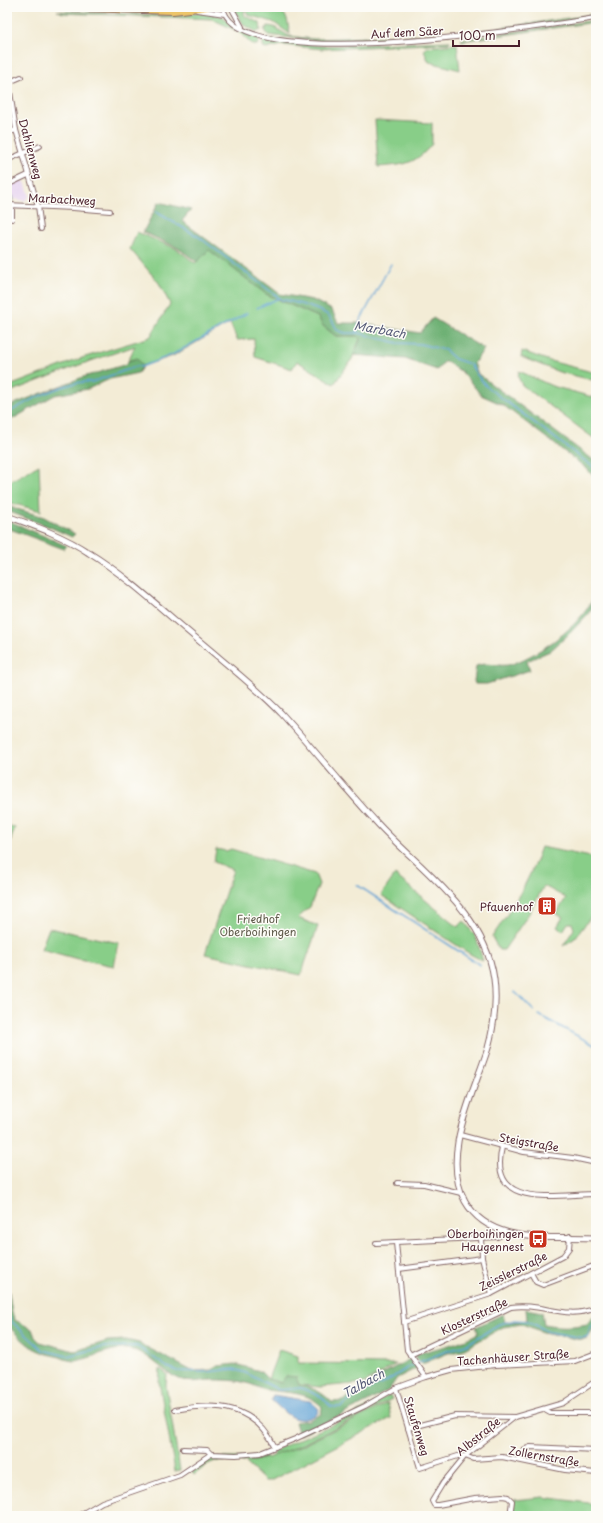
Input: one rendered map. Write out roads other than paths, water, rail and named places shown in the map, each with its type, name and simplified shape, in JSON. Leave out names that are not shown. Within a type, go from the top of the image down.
[{"type":"main road","points":[[54,7],[173,11],[206,7]]},
{"type":"street","points":[[195,9],[225,14],[223,7]]},
{"type":"street","points":[[231,7],[243,28]]},
{"type":"street","name":"Auf dem Säer","points":[[225,14],[236,25],[262,36],[306,43],[364,43],[455,38],[596,18]]},
{"type":"street","name":"Dahlienweg","points":[[7,73],[9,107],[38,206],[41,229]]},
{"type":"street","points":[[8,82],[21,77]]},
{"type":"street","points":[[7,133],[16,130]]},
{"type":"street","points":[[7,160],[40,146]]},
{"type":"street","points":[[7,185],[28,175]]},
{"type":"street","name":"Marbachweg","points":[[7,205],[110,211]]},
{"type":"street","name":"Marbachweg","points":[[12,205],[12,219]]},
{"type":"street","points":[[7,516],[59,536],[94,556],[127,580],[243,678],[279,711],[375,821],[447,892],[469,918],[482,940],[489,957],[494,981],[495,1005],[488,1046],[460,1134],[455,1160],[456,1177],[461,1193],[466,1203],[482,1220],[507,1233],[528,1236],[570,1236],[596,1238]]},
{"type":"street","name":"Steigstraße","points":[[460,1134],[502,1147],[535,1154],[573,1158],[596,1163]]},
{"type":"street","points":[[502,1147],[499,1163],[500,1173],[503,1179],[516,1190],[525,1194],[544,1197],[596,1194]]},
{"type":"street","points":[[397,1183],[424,1184],[461,1193]]},
{"type":"street","points":[[376,1243],[497,1237],[507,1233]]},
{"type":"street","name":"Zeisslerstraße","points":[[404,1322],[491,1294],[567,1253],[570,1236]]},
{"type":"street","points":[[481,1238],[482,1258],[491,1294]]},
{"type":"street","points":[[396,1243],[407,1350],[426,1376]]},
{"type":"street","points":[[399,1270],[482,1258]]},
{"type":"street","points":[[530,1273],[536,1282],[543,1284],[596,1265]]},
{"type":"street","name":"Klosterstraße","points":[[410,1355],[511,1307],[524,1306],[573,1314],[596,1308]]},
{"type":"street","name":"Tachenhäuser Straße","points":[[183,1449],[203,1449],[208,1450],[212,1454],[248,1455],[260,1453],[365,1406],[396,1388],[426,1376],[451,1370],[496,1365],[575,1361],[596,1353]]},
{"type":"street","name":"Albstraße","points":[[510,1516],[512,1501],[508,1497],[475,1498],[438,1505],[432,1503],[433,1496],[465,1456],[515,1417],[569,1400],[596,1381]]},
{"type":"street","name":"Staufenweg","points":[[396,1388],[420,1468],[458,1456],[465,1456]]},
{"type":"street","points":[[175,1410],[199,1406],[213,1406],[237,1410],[256,1421],[270,1437],[275,1447]]},
{"type":"street","points":[[543,1409],[550,1413],[596,1413]]},
{"type":"street","points":[[408,1428],[455,1416],[515,1417]]},
{"type":"street","points":[[519,1460],[522,1450],[530,1447],[596,1450]]},
{"type":"street","points":[[78,1516],[102,1502],[180,1475],[212,1454]]},
{"type":"street","name":"Zollernstraße","points":[[465,1456],[473,1459],[502,1457],[565,1470],[596,1473]]},
{"type":"water","points":[[273,1395],[310,1401],[319,1409],[317,1414],[309,1418],[297,1419],[287,1414],[271,1400]]},
{"type":"waterway","name":"Marbach","points":[[156,212],[199,237],[282,300],[306,306],[326,314],[329,316],[337,330],[345,333],[359,333],[398,343],[420,344],[445,350],[455,359],[470,364],[487,387],[596,469]]},
{"type":"waterway","points":[[357,332],[360,321],[391,264]]},
{"type":"waterway","points":[[257,308],[279,298]]},
{"type":"waterway","points":[[7,414],[48,392],[72,384],[92,382],[138,366],[141,367],[172,355],[247,313]]},
{"type":"waterway","points":[[357,885],[480,965]]},
{"type":"waterway","points":[[515,992],[534,1011]]},
{"type":"waterway","points":[[539,1015],[596,1046]]},
{"type":"waterway","name":"Talbach","points":[[7,1314],[12,1322],[43,1350],[67,1356],[105,1347],[137,1346],[167,1367],[177,1371],[206,1372],[234,1369],[246,1373],[279,1390],[301,1388],[322,1397],[330,1406],[335,1407],[341,1407],[363,1391],[384,1383],[410,1366],[466,1345],[499,1324],[515,1320],[528,1321],[549,1332],[583,1338],[588,1336],[590,1327],[596,1322]]},
{"type":"place","name":"Pfauenhof","points":[[547,906]]},
{"type":"place","name":"Oberboihingen Haugennest","points":[[538,1239]]},
{"type":"park label","name":"Friedhof Oberboihingen","points":[[258,924]]}]
